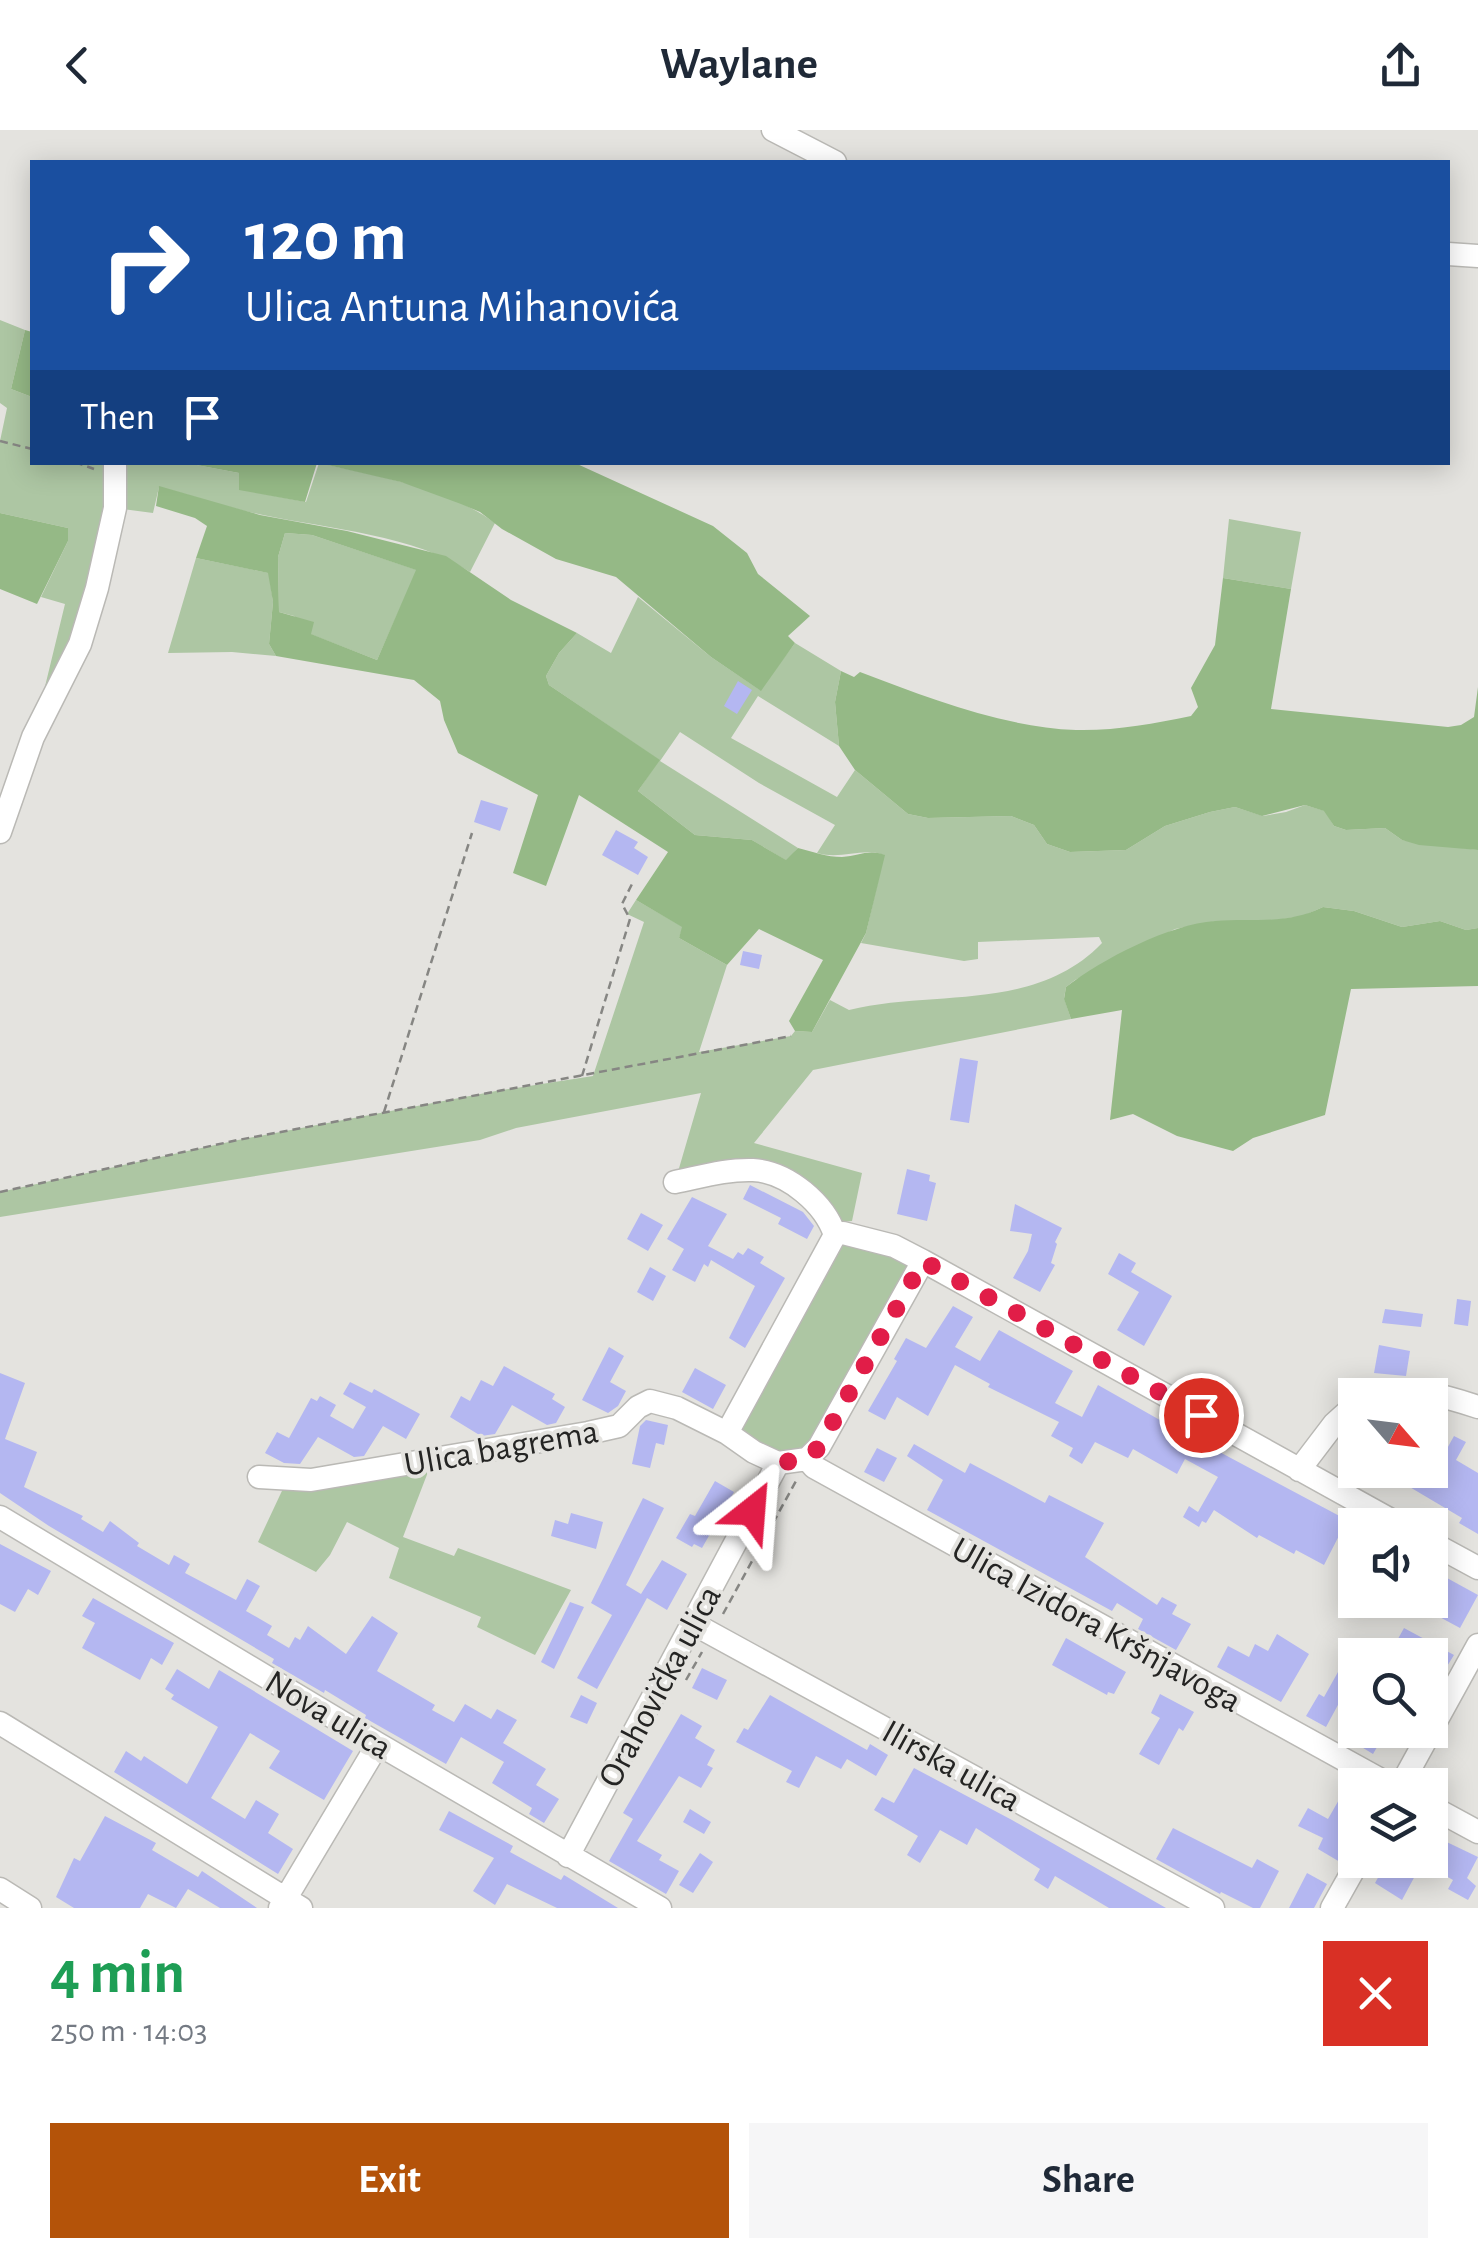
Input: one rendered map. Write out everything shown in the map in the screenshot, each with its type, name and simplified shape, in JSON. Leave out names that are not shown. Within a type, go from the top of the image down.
[{"type":"street","points":[[774,130],[831,160]]},
{"type":"street","points":[[1450,254],[1478,256]]},
{"type":"street","points":[[0,832],[33,736],[80,644],[115,508],[116,465]]},
{"type":"street","points":[[675,1182],[728,1172],[764,1172],[818,1204],[836,1235]]},
{"type":"street","points":[[923,1261],[827,1434],[807,1459],[778,1463],[727,1433],[836,1235],[843,1232],[894,1246],[923,1261],[1369,1508]]},
{"type":"street","points":[[1448,1400],[1478,1407]]},
{"type":"street","name":"Ulica bagrema","points":[[259,1476],[311,1480],[588,1434],[618,1426],[650,1401],[678,1408],[727,1433]]},
{"type":"street","points":[[1299,1470],[1338,1420]]},
{"type":"street","name":"Ulica Izidora Kršnjavoga","points":[[807,1459],[814,1468],[1359,1768]]},
{"type":"street","name":"Orahovička ulica","points":[[568,1856],[702,1628],[778,1463]]},
{"type":"street","name":"Nova ulica","points":[[0,1517],[660,1908]]},
{"type":"street","points":[[1448,1552],[1478,1568]]},
{"type":"street","name":"Ilirska ulica","points":[[702,1628],[1213,1908]]},
{"type":"street","points":[[1409,1768],[1478,1645]]},
{"type":"street","points":[[0,1723],[289,1905],[378,1744]]},
{"type":"street","points":[[1448,1816],[1478,1832]]},
{"type":"street","points":[[1332,1908],[1349,1878]]},
{"type":"street","points":[[0,1890],[30,1908]]},
{"type":"path","points":[[0,440],[30,449]]},
{"type":"path","points":[[384,1112],[472,833]]},
{"type":"path","points":[[582,1077],[630,919],[622,904],[632,884]]},
{"type":"path","points":[[0,1192],[179,1152],[791,1036]]},
{"type":"path","points":[[685,1682],[702,1628],[796,1480]]},
{"type":"green space","points":[[0,320],[25,330],[11,389],[30,396],[30,465],[197,465],[239,473],[239,489],[306,502],[318,465],[328,465],[433,492],[495,523],[470,572],[398,541],[250,512],[159,487],[153,513],[115,508],[97,588],[41,703],[65,604],[41,597],[68,541],[68,528],[0,513],[0,441],[7,408],[0,403]]},
{"type":"green space","points":[[25,330],[30,331],[30,396],[11,389]]},
{"type":"green space","points":[[197,465],[316,465],[305,502],[239,490],[239,473]]},
{"type":"green space","points":[[328,465],[579,465],[713,526],[747,553],[758,574],[810,616],[788,636],[795,643],[761,691],[711,657],[616,577],[556,559],[480,512],[401,482]]},
{"type":"green space","points":[[159,486],[260,515],[347,531],[446,556],[511,600],[577,633],[546,676],[549,685],[660,760],[638,791],[695,835],[752,840],[786,860],[798,848],[836,857],[885,855],[866,933],[812,1032],[795,1031],[789,1021],[823,960],[759,929],[727,965],[679,938],[682,927],[636,900],[668,852],[579,795],[546,886],[513,873],[538,795],[458,753],[440,701],[414,680],[276,656],[269,644],[273,602],[268,573],[196,558],[207,526],[195,518],[156,506]],"holes":[[[285,533],[312,535],[416,570],[377,660],[311,634],[314,622],[279,612],[278,557]]]},
{"type":"green space","points":[[0,513],[68,528],[68,541],[37,604],[0,589]]},
{"type":"green space","points":[[1229,519],[1301,532],[1291,589],[1223,578]]},
{"type":"green space","points":[[285,533],[312,535],[417,570],[377,660],[310,634],[294,616],[279,612],[278,557]]},
{"type":"green space","points":[[196,558],[269,573],[273,602],[269,644],[276,656],[168,653]]},
{"type":"green space","points":[[1223,578],[1291,589],[1271,709],[1448,727],[1474,717],[1478,687],[1478,850],[1419,845],[1402,840],[1385,828],[1346,830],[1334,826],[1324,811],[1305,805],[1262,816],[1235,807],[1210,812],[1165,826],[1126,850],[1070,852],[1047,844],[1034,825],[1011,816],[928,818],[908,814],[855,770],[839,746],[835,702],[841,671],[854,677],[860,672],[939,701],[1048,728],[1105,729],[1191,716],[1198,707],[1191,688],[1215,645]]},
{"type":"green space","points":[[638,597],[711,657],[760,690],[795,643],[841,671],[835,702],[839,746],[758,696],[731,738],[837,797],[855,770],[908,814],[928,818],[1011,816],[1034,825],[1047,844],[1070,852],[1126,850],[1165,826],[1235,807],[1263,816],[1305,805],[1325,811],[1334,826],[1346,830],[1385,828],[1402,840],[1478,850],[1478,928],[1466,930],[1440,921],[1402,927],[1354,911],[1323,907],[1303,916],[1264,922],[1217,921],[1175,929],[1066,987],[1064,998],[1071,1019],[813,1070],[754,1143],[862,1173],[852,1221],[840,1222],[765,1172],[675,1182],[701,1093],[516,1128],[480,1140],[0,1217],[0,1192],[238,1140],[593,1076],[644,922],[627,914],[636,900],[683,927],[679,938],[727,965],[699,1052],[791,1036],[795,1031],[812,1032],[830,1000],[849,1010],[1015,989],[1046,980],[1075,965],[1102,943],[1099,937],[978,942],[978,959],[964,961],[861,943],[884,855],[817,853],[835,825],[759,783],[680,732],[660,761],[798,848],[787,861],[752,840],[695,835],[638,791],[659,760],[549,685],[546,676],[577,633],[611,653]]},
{"type":"green space","points":[[1323,907],[1354,911],[1402,927],[1440,921],[1466,930],[1478,928],[1478,986],[1351,989],[1325,1115],[1253,1138],[1233,1151],[1177,1136],[1133,1114],[1110,1120],[1122,1010],[1071,1019],[1064,999],[1066,987],[1117,955],[1178,929],[1215,921],[1283,919]]},
{"type":"green space","points":[[844,1243],[896,1254],[908,1266],[808,1445],[789,1451],[767,1448],[741,1436],[739,1421],[830,1254]]},
{"type":"green space","points":[[433,1459],[403,1537],[454,1556],[458,1548],[571,1590],[535,1655],[477,1627],[481,1617],[389,1578],[399,1548],[347,1522],[316,1572],[258,1542],[288,1478]]},
{"type":"building","points":[[738,681],[752,690],[737,714],[724,706]]},
{"type":"building","points":[[481,800],[508,808],[500,831],[474,822]]},
{"type":"building","points":[[616,830],[638,842],[634,848],[648,857],[638,875],[602,855]]},
{"type":"building","points":[[743,951],[762,955],[759,969],[740,965]]},
{"type":"building","points":[[960,1058],[978,1061],[969,1123],[950,1120]]},
{"type":"building","points":[[907,1169],[930,1175],[929,1181],[936,1183],[927,1221],[897,1214]]},
{"type":"building","points":[[750,1185],[803,1212],[814,1226],[807,1239],[778,1224],[781,1218],[743,1199]]},
{"type":"building","points":[[692,1197],[727,1214],[708,1246],[733,1259],[748,1248],[764,1257],[760,1263],[785,1278],[745,1348],[729,1338],[755,1286],[711,1260],[708,1267],[704,1264],[695,1282],[672,1270],[684,1249],[667,1239]]},
{"type":"building","points":[[1015,1204],[1062,1228],[1051,1263],[1055,1265],[1040,1292],[1013,1278],[1028,1251],[1032,1234],[1010,1231]]},
{"type":"building","points":[[641,1213],[663,1225],[648,1251],[627,1239]]},
{"type":"building","points":[[1119,1253],[1136,1263],[1131,1272],[1172,1296],[1144,1346],[1117,1330],[1139,1292],[1108,1274]]},
{"type":"building","points":[[650,1267],[666,1276],[653,1301],[637,1292]]},
{"type":"building","points":[[1457,1299],[1471,1301],[1468,1326],[1454,1324]]},
{"type":"building","points":[[953,1306],[973,1317],[955,1347],[980,1361],[999,1330],[1073,1371],[1055,1403],[1082,1417],[1098,1385],[1174,1428],[1169,1435],[1194,1449],[1199,1441],[1338,1515],[1338,1538],[1324,1565],[1259,1535],[1257,1538],[1214,1510],[1199,1527],[1183,1517],[1189,1506],[1198,1512],[1218,1477],[1185,1459],[1177,1474],[1133,1449],[1128,1458],[1095,1442],[1082,1464],[1069,1456],[1073,1448],[1051,1436],[1059,1422],[988,1387],[990,1384],[955,1365],[928,1416],[897,1397],[885,1420],[868,1411],[906,1338],[926,1348]]},
{"type":"building","points":[[1385,1309],[1423,1314],[1421,1327],[1382,1323]]},
{"type":"building","points":[[1379,1345],[1410,1351],[1406,1376],[1374,1373]]},
{"type":"building","points":[[609,1347],[624,1356],[610,1382],[626,1391],[618,1406],[608,1413],[582,1400]]},
{"type":"building","points":[[504,1366],[555,1394],[552,1399],[565,1407],[556,1423],[547,1425],[512,1405],[495,1434],[481,1436],[450,1417],[461,1396],[470,1401],[481,1380],[493,1386]]},
{"type":"building","points":[[695,1368],[726,1385],[713,1409],[682,1392]]},
{"type":"building","points":[[0,1373],[25,1383],[5,1439],[37,1452],[24,1487],[83,1516],[81,1519],[103,1532],[110,1521],[139,1543],[137,1546],[169,1565],[174,1555],[190,1564],[185,1573],[236,1600],[247,1579],[260,1586],[246,1611],[272,1626],[267,1635],[289,1648],[295,1637],[300,1640],[308,1626],[346,1654],[372,1616],[398,1633],[377,1671],[435,1705],[432,1710],[454,1722],[465,1704],[491,1719],[497,1709],[517,1720],[503,1743],[546,1769],[536,1785],[559,1799],[544,1823],[529,1814],[532,1808],[492,1783],[504,1762],[461,1737],[446,1764],[365,1718],[366,1715],[325,1690],[324,1693],[272,1663],[274,1659],[0,1493]]},
{"type":"building","points":[[350,1382],[372,1393],[374,1389],[420,1414],[406,1439],[383,1426],[364,1456],[354,1457],[318,1437],[300,1464],[284,1463],[265,1453],[277,1432],[289,1438],[311,1398],[317,1401],[320,1396],[336,1405],[330,1416],[353,1429],[366,1407],[343,1394]]},
{"type":"building","points":[[646,1420],[668,1425],[664,1445],[656,1443],[650,1468],[632,1464],[640,1426]]},
{"type":"building","points":[[1454,1436],[1466,1442],[1456,1460],[1478,1473],[1478,1534],[1459,1523],[1462,1518],[1448,1508],[1411,1488],[1448,1488],[1448,1447]]},
{"type":"building","points":[[914,1444],[965,1473],[970,1463],[1045,1503],[1049,1495],[1104,1523],[1085,1557],[1157,1605],[1162,1597],[1177,1605],[1172,1614],[1191,1624],[1176,1650],[1138,1629],[1143,1619],[1117,1603],[1112,1611],[927,1510],[943,1480],[907,1456]]},
{"type":"building","points":[[877,1448],[897,1458],[884,1482],[864,1472]]},
{"type":"building","points":[[715,1481],[734,1492],[702,1548],[694,1544],[692,1547],[676,1538],[690,1514],[695,1516]]},
{"type":"building","points":[[643,1498],[664,1508],[626,1585],[641,1594],[662,1560],[687,1574],[667,1610],[647,1598],[597,1689],[577,1678],[612,1615],[591,1603]]},
{"type":"building","points":[[571,1513],[603,1522],[596,1549],[551,1536],[555,1520],[568,1524]]},
{"type":"building","points":[[0,1544],[51,1571],[38,1595],[28,1589],[15,1612],[0,1604]]},
{"type":"building","points":[[1448,1579],[1478,1595],[1460,1628],[1441,1618],[1448,1618]]},
{"type":"building","points":[[93,1598],[174,1643],[162,1665],[151,1658],[140,1680],[82,1648],[95,1623],[82,1616]]},
{"type":"building","points":[[570,1602],[584,1607],[554,1669],[541,1662]]},
{"type":"building","points":[[1404,1628],[1423,1638],[1398,1638]]},
{"type":"building","points":[[1277,1634],[1309,1654],[1281,1702],[1217,1667],[1228,1646],[1249,1657],[1255,1644],[1268,1651]]},
{"type":"building","points":[[1066,1638],[1126,1672],[1114,1694],[1107,1695],[1052,1665]]},
{"type":"building","points":[[702,1668],[727,1680],[717,1700],[692,1688]]},
{"type":"building","points":[[177,1669],[209,1689],[219,1670],[353,1751],[324,1800],[269,1768],[280,1751],[250,1733],[211,1798],[245,1819],[256,1800],[279,1814],[268,1833],[293,1849],[278,1874],[114,1772],[126,1751],[141,1761],[144,1756],[187,1784],[218,1727],[171,1699],[174,1695],[165,1689]]},
{"type":"building","points":[[1338,1672],[1338,1705],[1326,1727],[1306,1716],[1319,1694],[1324,1697]]},
{"type":"building","points":[[1160,1694],[1194,1712],[1183,1731],[1179,1728],[1159,1765],[1139,1754],[1160,1718],[1151,1713]]},
{"type":"building","points":[[581,1695],[597,1703],[587,1724],[570,1717]]},
{"type":"building","points":[[770,1695],[867,1750],[870,1744],[888,1755],[876,1776],[847,1759],[841,1769],[816,1756],[799,1788],[786,1782],[792,1771],[736,1742]]},
{"type":"building","points":[[681,1714],[702,1726],[695,1738],[715,1750],[707,1765],[713,1768],[701,1788],[679,1776],[637,1841],[662,1855],[659,1860],[679,1871],[666,1894],[609,1861],[633,1819],[623,1813]]},
{"type":"building","points":[[914,1768],[1166,1908],[1109,1908],[1055,1876],[1048,1889],[1034,1880],[1040,1869],[976,1828],[967,1845],[940,1830],[920,1863],[907,1855],[918,1836],[874,1810],[882,1797],[894,1803]]},
{"type":"building","points":[[1338,1802],[1338,1861],[1318,1849],[1323,1838],[1298,1826],[1308,1808],[1328,1819]]},
{"type":"building","points":[[690,1809],[711,1822],[704,1834],[683,1822]]},
{"type":"building","points":[[449,1811],[513,1846],[510,1852],[561,1880],[564,1875],[618,1908],[557,1908],[507,1884],[495,1905],[473,1891],[494,1858],[439,1830]]},
{"type":"building","points":[[105,1816],[156,1843],[152,1850],[198,1877],[202,1871],[257,1908],[220,1908],[188,1889],[176,1908],[148,1894],[140,1908],[74,1908],[56,1897],[74,1858],[80,1861]]},
{"type":"building","points":[[1173,1828],[1252,1868],[1257,1859],[1279,1871],[1260,1908],[1220,1894],[1156,1859]]},
{"type":"building","points":[[1448,1843],[1478,1857],[1467,1878],[1476,1886],[1468,1900],[1448,1889],[1453,1880],[1448,1877]]},
{"type":"building","points":[[700,1853],[713,1862],[693,1893],[679,1885]]},
{"type":"building","points":[[1307,1873],[1327,1884],[1314,1908],[1289,1908]]},
{"type":"building","points":[[1378,1878],[1414,1878],[1402,1900],[1375,1883]]},
{"type":"route","points":[[752,1511],[778,1463],[807,1459],[819,1447],[923,1261],[1201,1415]]}]
